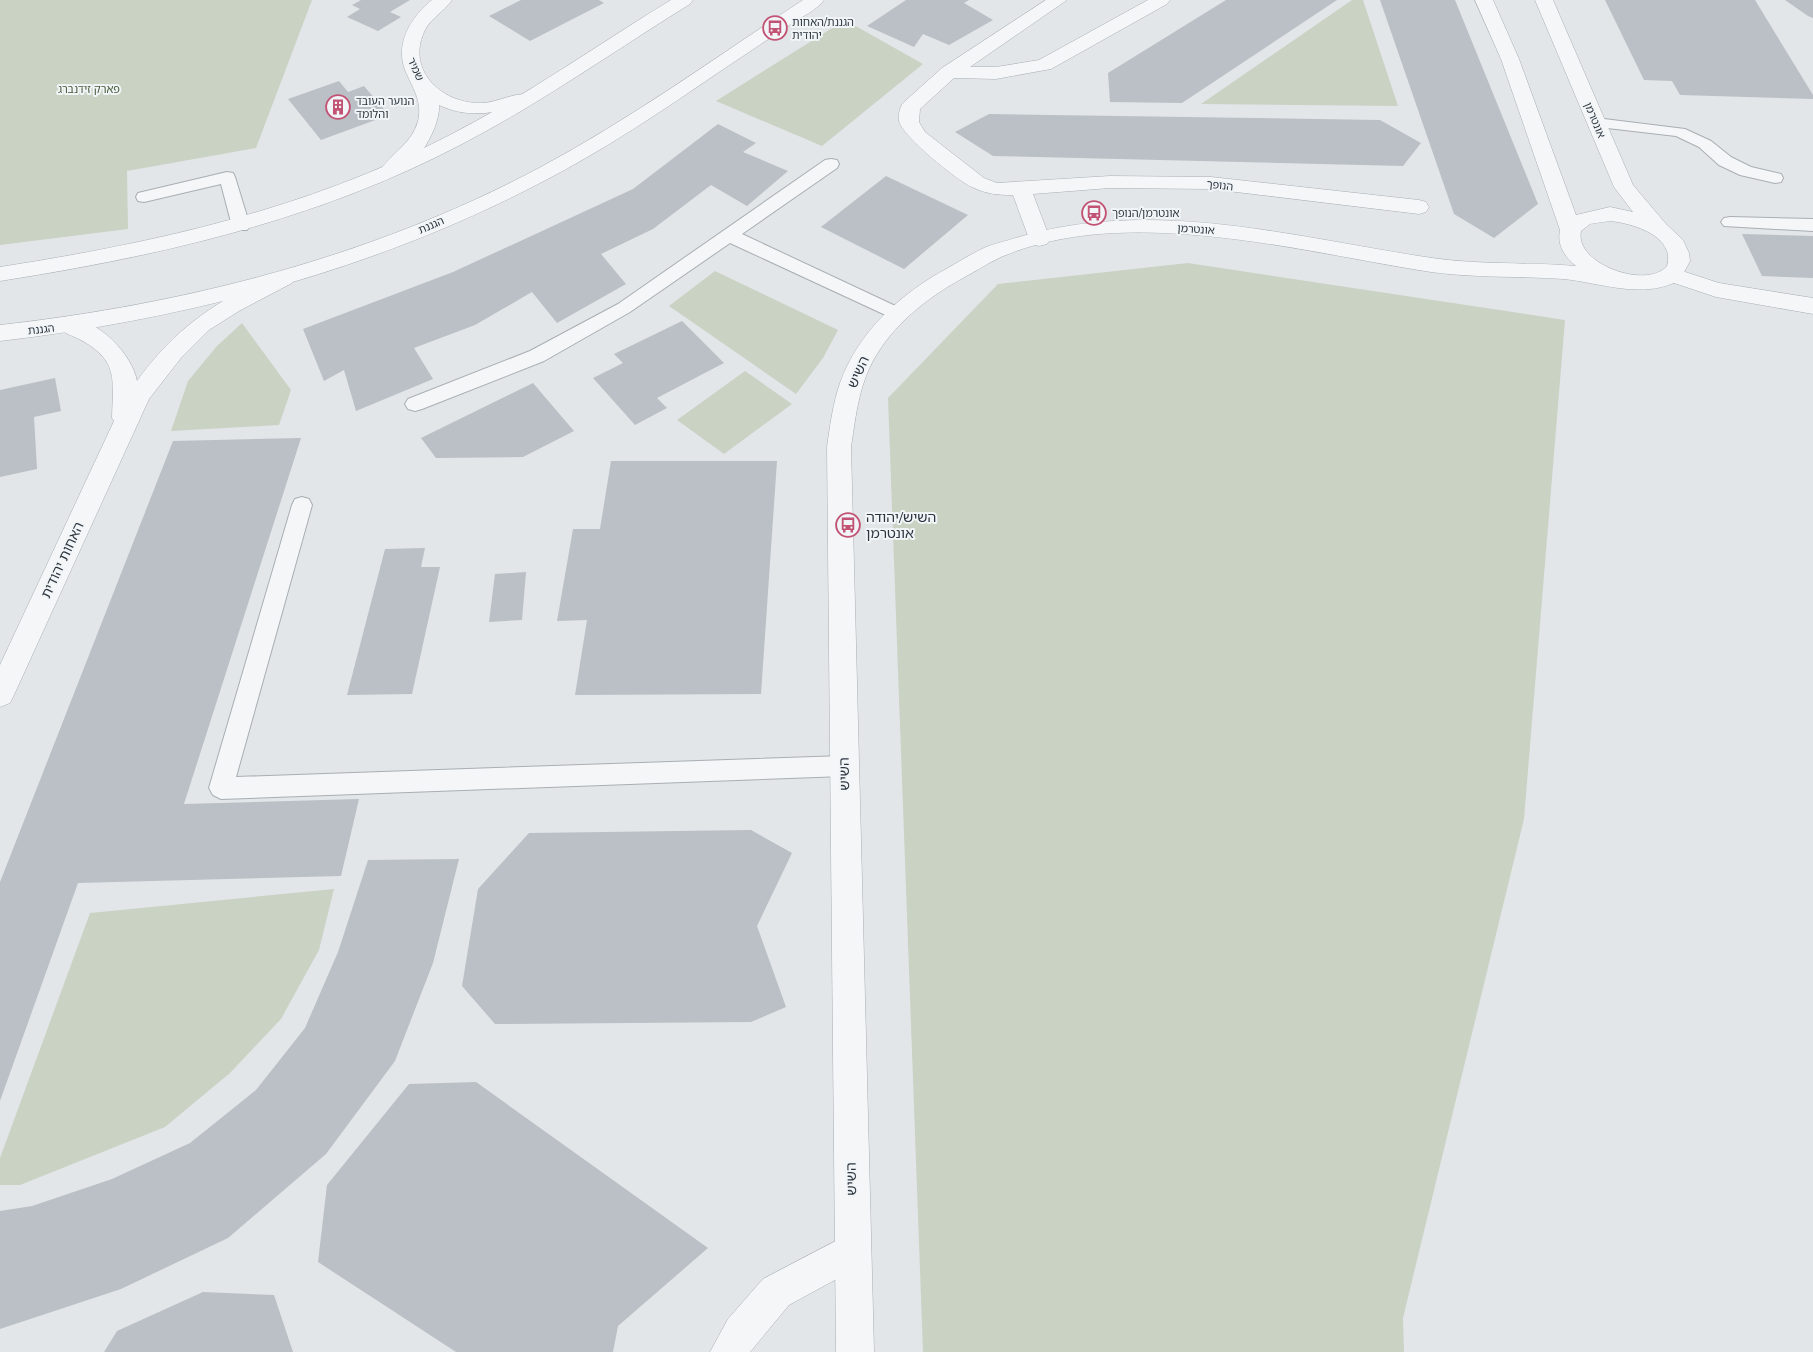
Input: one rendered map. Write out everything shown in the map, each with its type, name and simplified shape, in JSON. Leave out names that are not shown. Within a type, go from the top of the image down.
[{"type":"street","name":"שמיר","points":[[443,0],[419,21],[409,53],[414,70],[427,90],[443,102],[465,109],[497,107],[525,99]]},
{"type":"street","points":[[0,274],[103,258],[241,226],[288,211],[388,172],[463,135],[525,99],[684,0]]},
{"type":"street","name":"הגננת","points":[[0,333],[68,325],[201,299],[284,278],[423,228],[501,195],[558,166],[612,134],[815,0]]},
{"type":"street","name":"הנופך","points":[[1058,0],[949,72],[910,106],[909,122],[918,136],[978,182],[994,188],[1021,189],[1110,182],[1211,183],[1419,207]]},
{"type":"street","points":[[949,72],[996,73],[1044,65],[1161,0]]},
{"type":"street","points":[[1484,0],[1510,59],[1574,254],[1586,266],[1602,275],[1622,282],[1642,284],[1660,282],[1673,275],[1680,265],[1680,254],[1673,242],[1661,231],[1629,216],[1593,215],[1579,221],[1569,236]]},
{"type":"street","name":"אונטרמן","points":[[1544,0],[1624,187],[1635,203],[1661,231]]},
{"type":"street","name":"שמיר","points":[[388,172],[407,155],[423,133],[430,110],[427,90]]},
{"type":"street","points":[[1021,189],[1039,239]]},
{"type":"street","name":"אונטרמן","points":[[898,314],[960,267],[1016,245],[1065,232],[1135,226],[1191,228],[1271,237],[1436,265],[1484,270],[1585,274],[1622,282]]},
{"type":"street","name":"אונטרמן","points":[[1484,270],[1512,266],[1543,256],[1569,236]]},
{"type":"street","points":[[1673,275],[1716,290],[1813,306]]},
{"type":"street","name":"האחות יהודית","points":[[2,688],[123,424],[134,404],[157,371],[200,326],[237,302],[284,278]]},
{"type":"street","name":"השיש","points":[[855,1352],[839,447],[852,383],[867,351],[898,314]]},
{"type":"street","points":[[68,325],[86,332],[105,344],[118,360],[126,381],[123,424]]},
{"type":"street","points":[[729,1352],[741,1332],[776,1292],[853,1250]]},
{"type":"lane","points":[[1596,123],[1679,132],[1705,144],[1724,161],[1746,171],[1775,178]]},
{"type":"lane","points":[[415,404],[537,356],[624,308],[831,164]]},
{"type":"lane","points":[[144,197],[227,177],[241,226]]},
{"type":"lane","points":[[1730,222],[1813,225]]},
{"type":"lane","points":[[728,236],[898,314]]},
{"type":"lane","points":[[302,505],[221,788],[844,766]]},
{"type":"green space","name":"פארק זידנברג","points":[[0,0],[312,0],[256,148],[127,171],[128,229],[0,245]]},
{"type":"green space","points":[[1352,0],[1363,0],[1398,106],[1201,104]]},
{"type":"green space","points":[[845,20],[923,64],[822,146],[716,101]]},
{"type":"green space","points":[[1188,263],[1565,320],[1524,819],[1403,1318],[1404,1352],[923,1352],[888,398],[998,284]]},
{"type":"green space","points":[[715,271],[838,330],[823,358],[796,394],[669,306]]},
{"type":"green space","points":[[242,323],[291,390],[279,425],[171,431],[188,381],[217,346]]},
{"type":"green space","points":[[745,371],[792,404],[724,454],[677,420]]},
{"type":"green space","points":[[334,889],[319,950],[281,1019],[230,1073],[165,1127],[20,1185],[0,1185],[0,1158],[90,913]]},
{"type":"building","points":[[361,0],[410,0],[390,12],[401,17],[378,31],[347,17],[360,9],[352,5]]},
{"type":"building","points":[[521,0],[599,0],[604,3],[530,41],[489,16]]},
{"type":"building","points":[[906,0],[969,0],[964,3],[993,20],[949,45],[923,34],[914,47],[867,26]]},
{"type":"building","points":[[1226,0],[1337,0],[1182,103],[1110,102],[1108,73]]},
{"type":"building","points":[[1380,0],[1455,0],[1538,204],[1494,238],[1454,214]]},
{"type":"building","points":[[1605,0],[1755,0],[1813,95],[1813,99],[1680,95],[1672,81],[1644,80]]},
{"type":"building","points":[[1785,0],[1813,0],[1813,18],[1808,16]]},
{"type":"building","name":"הנוער העובד והלומד","points":[[339,81],[348,92],[364,86],[389,115],[321,140],[288,99]]},
{"type":"building","points":[[989,114],[1380,120],[1421,143],[1403,166],[993,156],[955,132]]},
{"type":"building","points":[[718,124],[756,143],[743,152],[788,171],[747,206],[711,185],[653,229],[601,254],[626,284],[557,323],[532,292],[475,325],[414,348],[433,379],[356,411],[344,370],[324,381],[303,329],[453,272],[633,189]]},
{"type":"building","points":[[886,176],[968,215],[904,269],[821,227]]},
{"type":"building","points":[[1742,234],[1813,236],[1813,278],[1762,276]]},
{"type":"building","points":[[682,321],[724,363],[657,398],[667,408],[635,425],[593,378],[623,363],[614,354]]},
{"type":"building","points":[[55,378],[61,411],[34,417],[37,469],[0,477],[0,390]]},
{"type":"building","points":[[533,383],[574,431],[523,457],[436,458],[421,438]]},
{"type":"building","points":[[301,438],[184,804],[359,799],[341,876],[78,883],[0,1101],[0,882],[173,441]]},
{"type":"building","points":[[611,461],[777,461],[761,694],[575,695],[587,620],[557,621],[573,529],[600,529]]},
{"type":"building","points":[[425,548],[421,567],[440,567],[412,694],[347,695],[385,549]]},
{"type":"building","points":[[526,572],[522,620],[489,622],[495,574]]},
{"type":"building","points":[[751,830],[792,853],[757,926],[786,1007],[751,1022],[495,1024],[462,986],[478,889],[529,833]]},
{"type":"building","points":[[459,859],[433,963],[395,1061],[326,1154],[228,1238],[121,1289],[0,1329],[0,1211],[32,1206],[112,1179],[190,1143],[256,1090],[305,1028],[338,952],[368,860]]},
{"type":"building","points":[[476,1082],[708,1248],[618,1326],[613,1352],[456,1352],[318,1262],[327,1185],[409,1084]]},
{"type":"building","points":[[203,1292],[274,1295],[293,1352],[104,1352],[117,1331]]},
{"type":"place","name":"הגננת/האחות יהודית","points":[[775,28]]},
{"type":"place","name":"הנוער העובד והלומד","points":[[338,107]]},
{"type":"place","name":"אונטרמן/הנופך","points":[[1094,213]]},
{"type":"place","name":"השיש/יהודה אונטרמן","points":[[848,525]]}]
